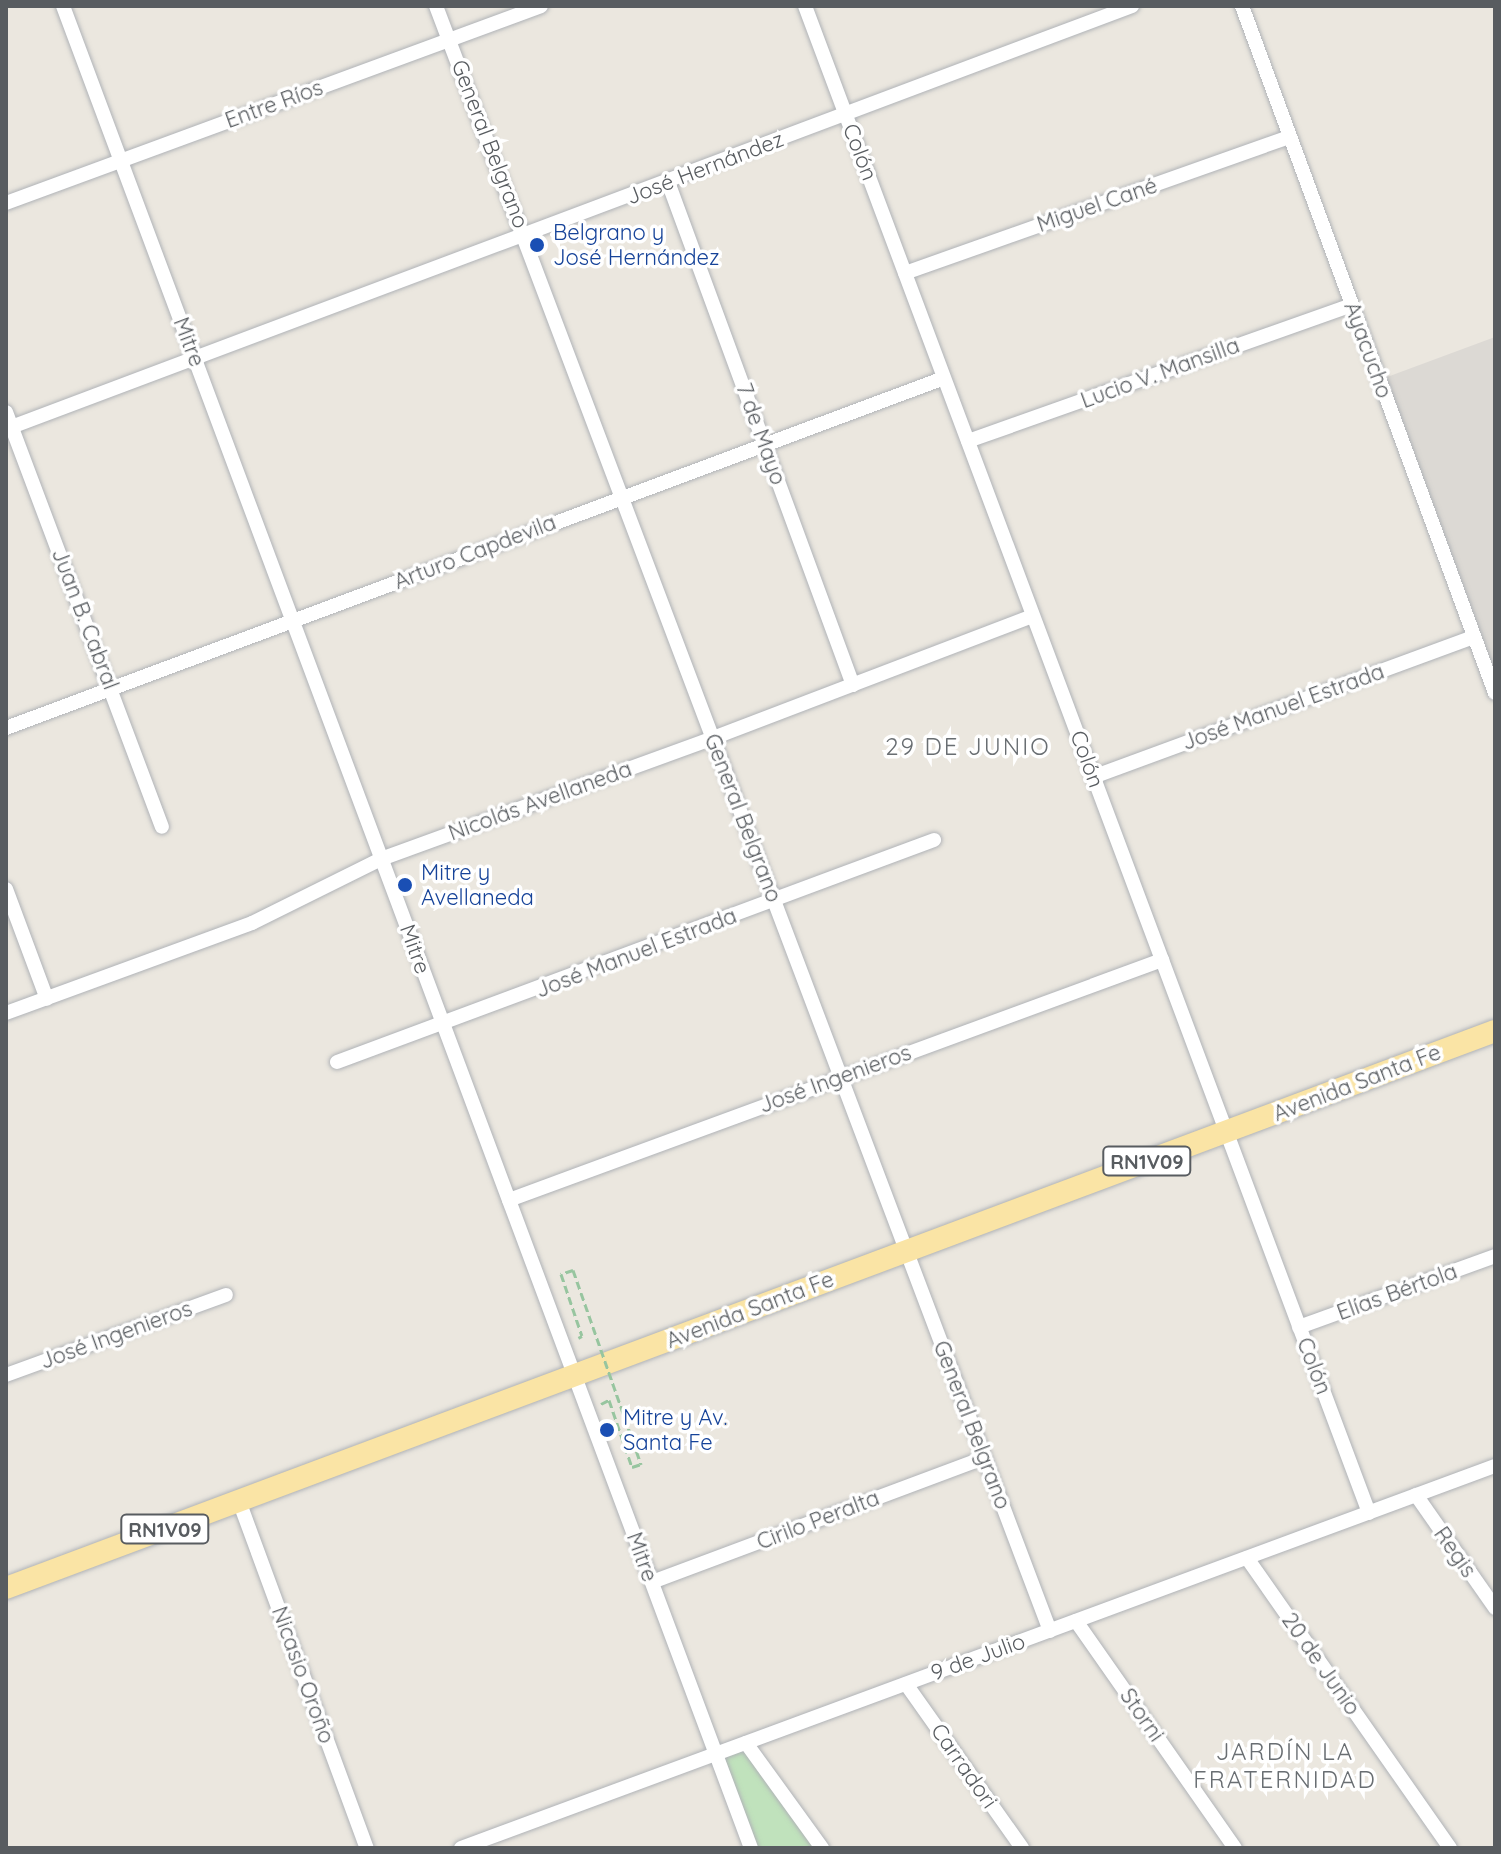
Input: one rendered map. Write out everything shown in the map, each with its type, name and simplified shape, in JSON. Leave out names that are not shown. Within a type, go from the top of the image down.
[{"type":"main road","name":"Avenida Santa Fe","points":[[6,1588],[1495,1031]]},
{"type":"street","name":"Mitre","points":[[63,6],[751,1848]]},
{"type":"street","name":"General Belgrano","points":[[436,6],[1050,1631]]},
{"type":"street","name":"Entre Ríos","points":[[6,203],[541,6]]},
{"type":"street","name":"Colón","points":[[805,6],[1369,1513]]},
{"type":"street","name":"José Hernández","points":[[8,423],[195,359],[525,237],[1132,6]]},
{"type":"street","name":"Ayacucho","points":[[1242,6],[1495,693]]},
{"type":"street","name":"Miguel Cané","points":[[905,273],[1290,137]]},
{"type":"street","name":"7 de Mayo","points":[[668,182],[853,685]]},
{"type":"street","name":"Lucio V. Mansilla","points":[[968,441],[1352,305]]},
{"type":"street","name":"Arturo Capdevila","points":[[6,728],[944,378]]},
{"type":"street","name":"Juan B. Cabral","points":[[8,423],[162,827]]},
{"type":"street","name":"Nicolás Avellaneda","points":[[6,1013],[252,923],[381,859],[713,738],[1033,616]]},
{"type":"street","name":"José Manuel Estrada","points":[[1093,777],[1474,637]]},
{"type":"street","name":"José Manuel Estrada","points":[[337,1062],[444,1025],[934,840]]},
{"type":"street","points":[[6,889],[47,999]]},
{"type":"street","name":"José Ingenieros","points":[[509,1200],[1162,960]]},
{"type":"street","name":"Elías Bértola","points":[[1299,1327],[1495,1256]]},
{"type":"street","name":"José Ingenieros","points":[[6,1375],[226,1295]]},
{"type":"street","name":"Cirilo Peralta","points":[[652,1582],[984,1458]]},
{"type":"street","name":"9 de Julio","points":[[461,1848],[1495,1466]]},
{"type":"street","name":"Regis","points":[[1416,1495],[1495,1608]]},
{"type":"street","name":"Nicasio Oroño","points":[[239,1501],[367,1848]]},
{"type":"street","name":"20 de Junio","points":[[1247,1558],[1450,1848]]},
{"type":"street","name":"Storni","points":[[1076,1621],[1235,1848]]},
{"type":"street","name":"Carradori","points":[[906,1684],[1022,1848]]},
{"type":"street","points":[[746,1743],[822,1848]]},
{"type":"path","points":[[563,1344],[582,1336],[561,1274],[573,1270],[641,1464],[632,1467],[609,1400],[588,1411]]},
{"type":"shaded area","points":[[1495,337],[1495,693],[1379,380]]},
{"type":"green space","points":[[746,1743],[822,1848],[751,1848],[716,1754]]},
{"type":"place","name":"Belgrano y José Hernández","points":[[537,245]]},
{"type":"place","name":"Mitre y Avellaneda","points":[[405,885]]},
{"type":"place","name":"Mitre y Av. Santa Fe","points":[[607,1430]]},
{"type":"district","name":"29 DE JUNIO","points":[[968,747]]},
{"type":"district","name":"JARDÍN LA FRATERNIDAD","points":[[1285,1766]]}]
